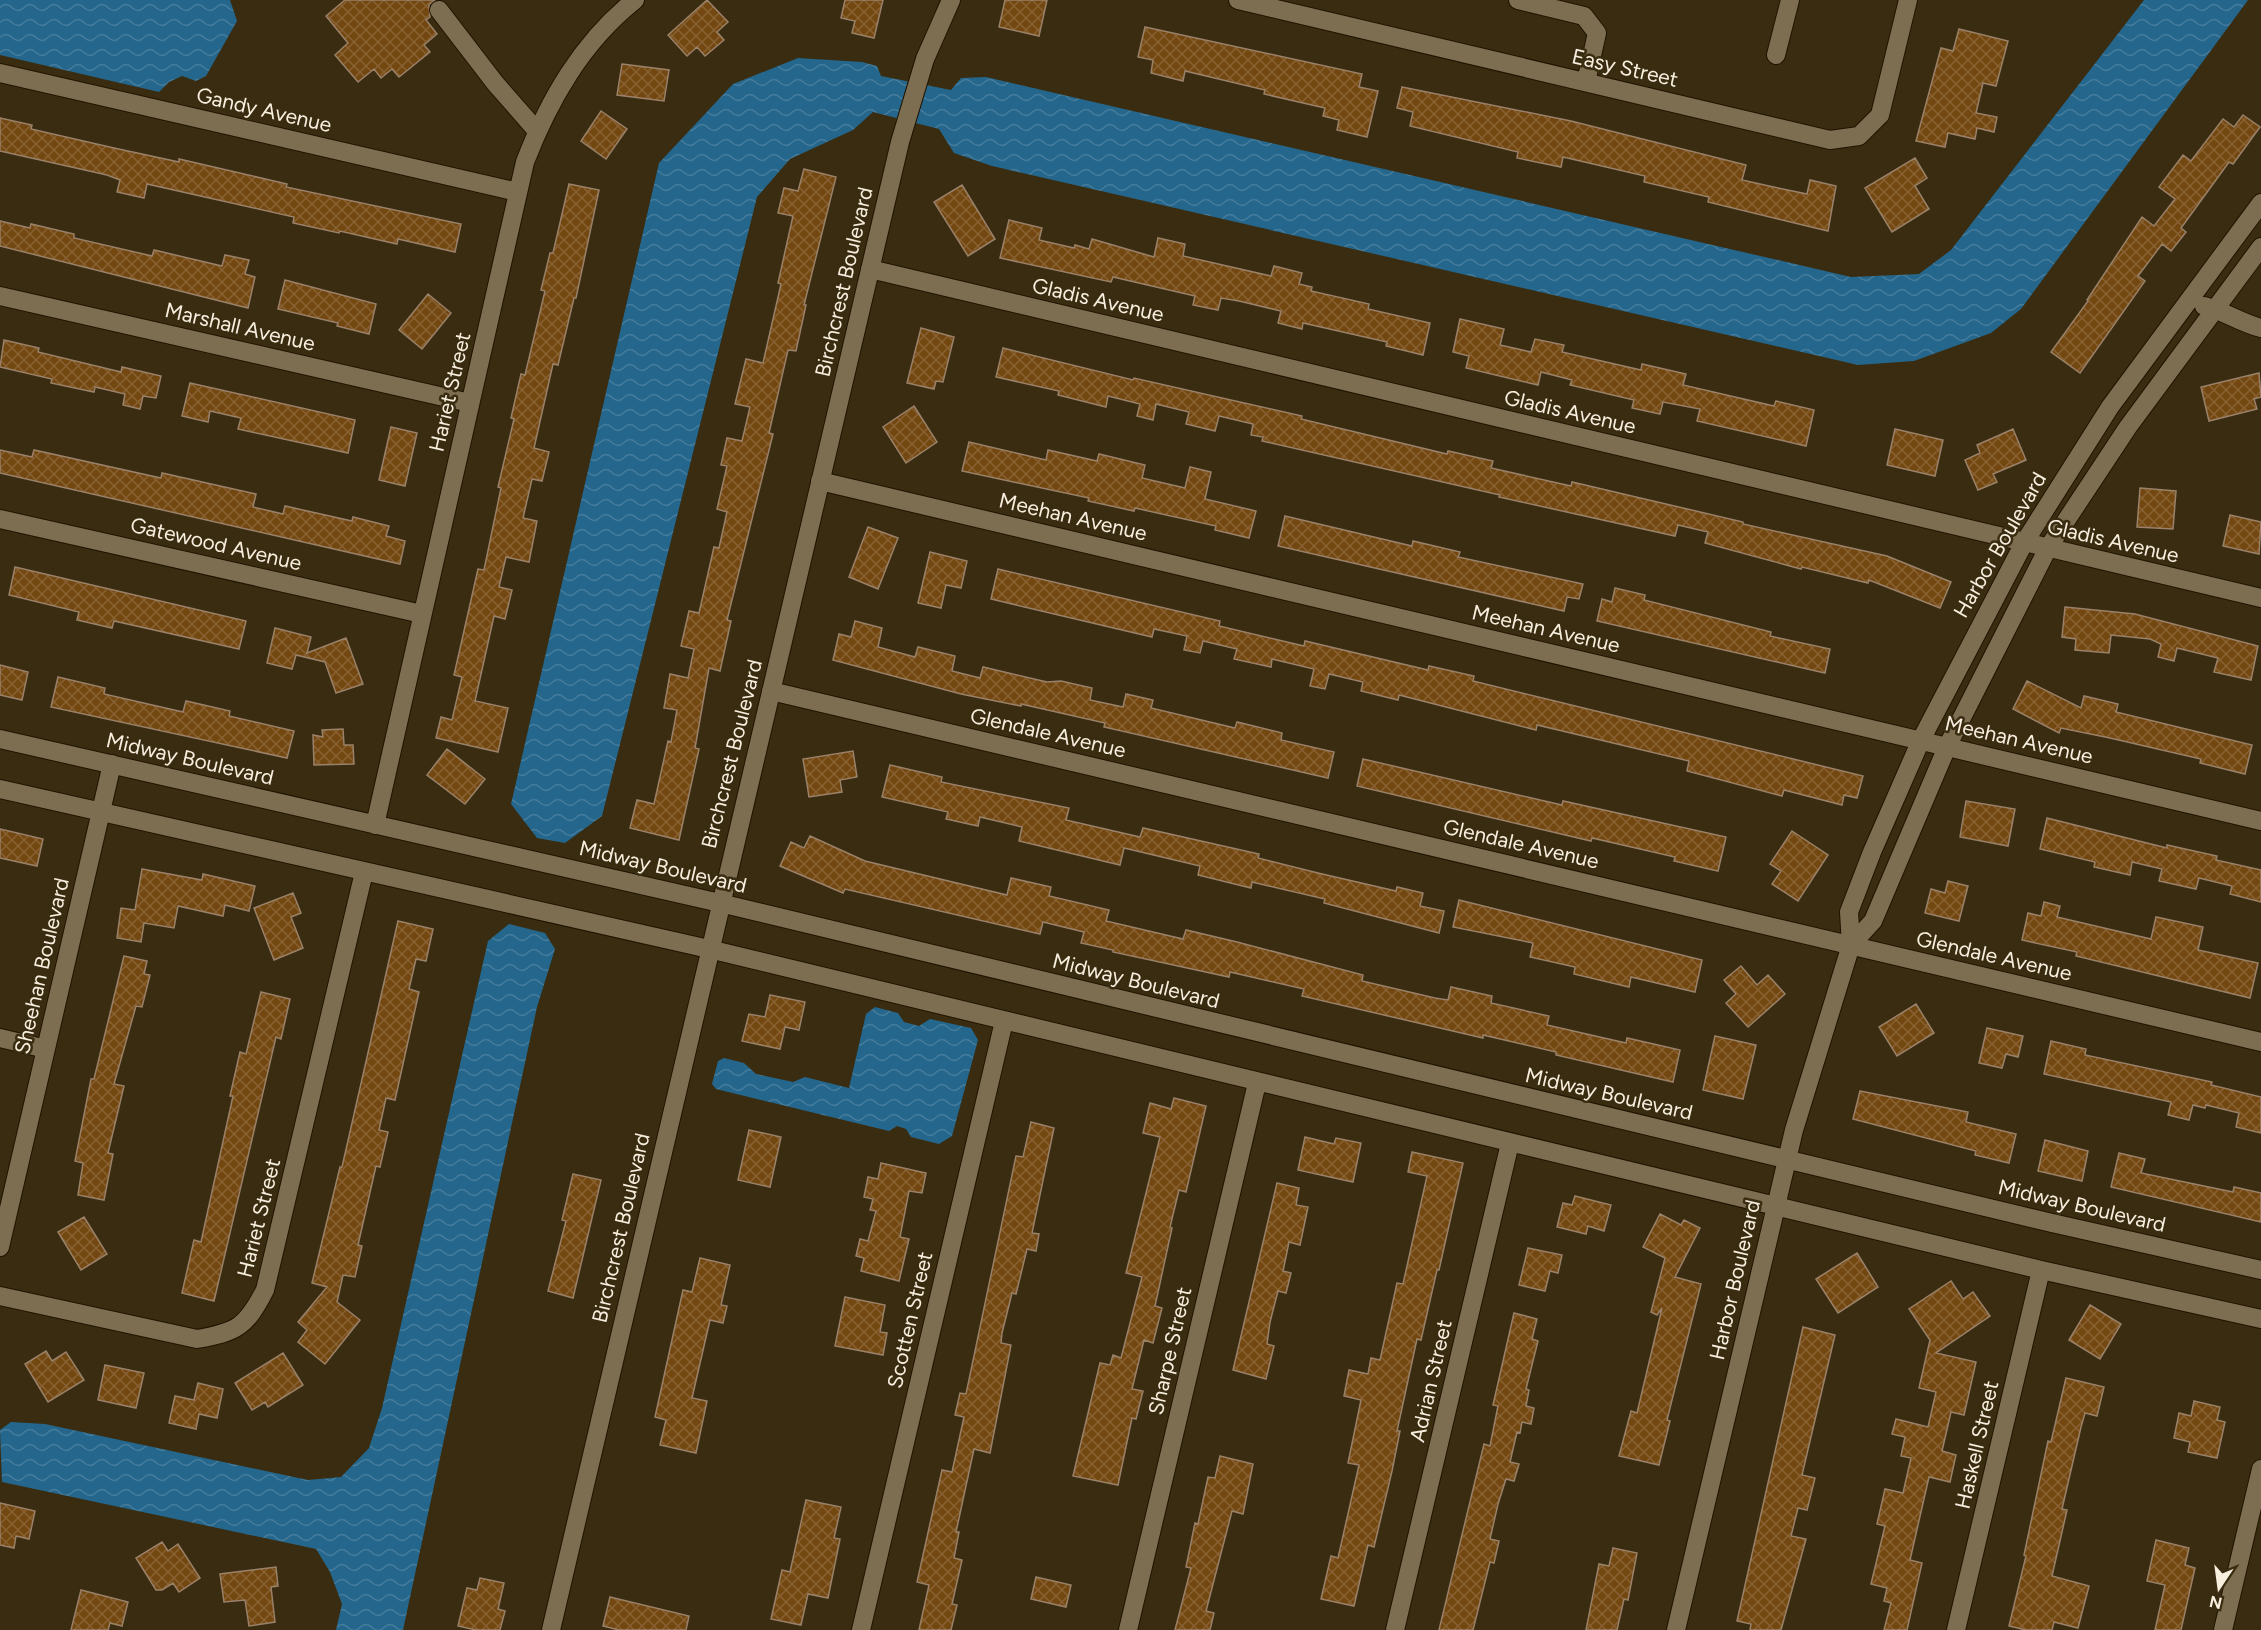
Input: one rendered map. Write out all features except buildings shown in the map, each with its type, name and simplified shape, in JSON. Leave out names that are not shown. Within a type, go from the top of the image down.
[{"type":"street","name":"Hariet Street","points":[[375,825],[525,162],[557,91],[601,32],[635,0]]},
{"type":"street","name":"Birchcrest Boulevard","points":[[551,1630],[900,142],[925,59],[951,0]]},
{"type":"street","name":"Easy Street","points":[[1238,0],[1830,140],[1859,136],[1880,115],[1908,0]]},
{"type":"street","points":[[1518,0],[1584,16],[1597,33],[1586,82]]},
{"type":"street","points":[[1776,55],[1790,0]]},
{"type":"street","points":[[439,10],[495,83],[537,131]]},
{"type":"street","name":"Gandy Avenue","points":[[0,73],[518,192]]},
{"type":"street","name":"Harbor Boulevard","points":[[1676,1630],[1775,1206],[1851,945],[1849,912],[1872,852],[1921,740],[2024,543],[2110,407],[2261,203]]},
{"type":"street","name":"Harbor Boulevard","points":[[1851,945],[1873,921],[1947,747],[2048,548],[2122,436],[2261,247]]},
{"type":"street","name":"Gladis Avenue","points":[[870,270],[2261,598]]},
{"type":"street","name":"Marshall Avenue","points":[[0,296],[470,403]]},
{"type":"street","points":[[2187,302],[2215,309],[2239,322],[2261,328]]},
{"type":"street","name":"Meehan Avenue","points":[[820,481],[2261,820]]},
{"type":"street","name":"Gatewood Avenue","points":[[0,519],[422,614]]},
{"type":"street","name":"Glendale Avenue","points":[[771,692],[2261,1042]]},
{"type":"street","name":"Midway Boulevard","points":[[0,739],[720,903],[1787,1160],[2261,1270]]},
{"type":"street","name":"Sheehan Boulevard","points":[[0,1247],[112,764]]},
{"type":"street","points":[[0,789],[709,950],[2041,1270],[2261,1319]]},
{"type":"street","name":"Hariet Street","points":[[0,1296],[197,1339],[228,1334],[251,1316],[265,1290],[364,872]]},
{"type":"street","name":"Scotten Street","points":[[861,1630],[1004,1021]]},
{"type":"street","points":[[0,1038],[46,1049]]},
{"type":"street","name":"Sharpe Street","points":[[1128,1630],[1257,1083]]},
{"type":"street","name":"Adrian Street","points":[[1395,1630],[1510,1143]]},
{"type":"street","name":"Haskell Street","points":[[1956,1630],[2041,1270]]},
{"type":"street","points":[[2223,1630],[2261,1469]]},
{"type":"water","points":[[0,0],[230,0],[237,21],[206,76],[196,81],[182,76],[169,82],[159,92],[0,55]]},
{"type":"water","points":[[2144,0],[2248,0],[2021,309],[1991,333],[1914,361],[1858,365],[992,166],[954,153],[939,129],[873,112],[853,130],[790,159],[757,197],[602,816],[565,843],[537,838],[511,804],[659,163],[733,84],[798,58],[862,62],[877,66],[881,76],[951,90],[961,78],[986,77],[1851,277],[1919,274],[1951,250]]},
{"type":"water","points":[[509,924],[545,933],[555,949],[537,1007],[403,1630],[336,1630],[342,1604],[330,1572],[316,1549],[2,1482],[0,1430],[11,1422],[45,1424],[308,1480],[341,1477],[369,1448],[382,1408],[488,941]]},
{"type":"water","points":[[875,1007],[898,1013],[904,1022],[919,1026],[930,1019],[971,1028],[978,1040],[952,1136],[939,1144],[911,1137],[906,1129],[897,1126],[889,1131],[716,1089],[712,1084],[718,1061],[724,1058],[744,1063],[756,1074],[793,1082],[805,1077],[849,1088],[866,1014]]}]
